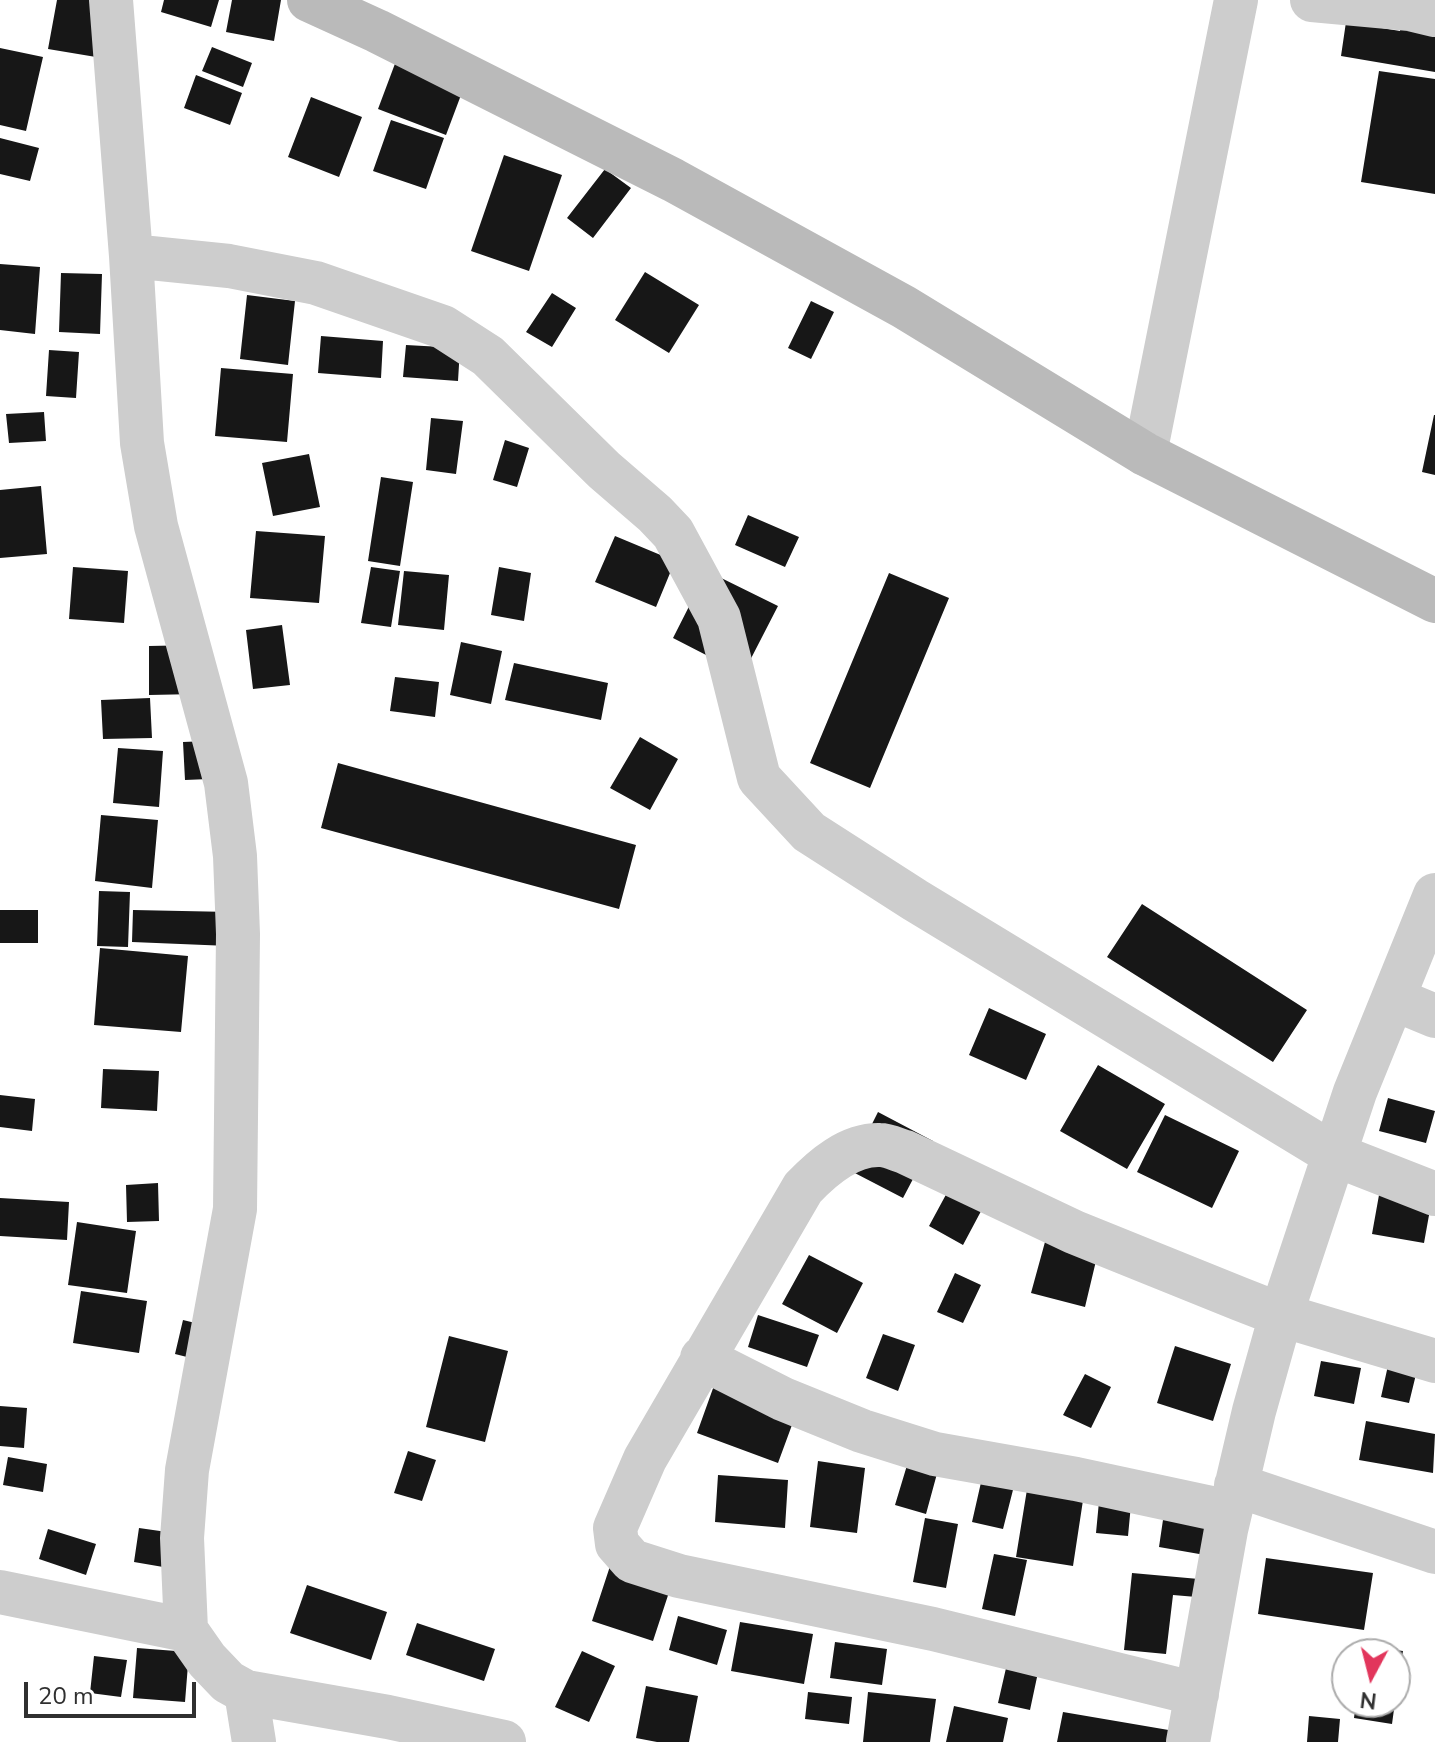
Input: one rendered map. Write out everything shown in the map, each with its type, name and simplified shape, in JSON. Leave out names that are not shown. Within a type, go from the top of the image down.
[{"type":"street","points":[[111,0],[142,443],[156,526],[226,783],[235,856],[238,919],[235,1209],[187,1470],[182,1538],[186,1630],[228,1682],[246,1692],[388,1717],[504,1742]]},
{"type":"street","points":[[309,0],[673,180],[904,307],[1145,454],[1435,601]]},
{"type":"street","points":[[1145,454],[1236,0]]},
{"type":"street","points":[[1312,0],[1410,9],[1435,15]]},
{"type":"street","points":[[131,256],[229,266],[316,283],[443,327],[488,356],[673,533],[719,618],[759,778],[809,832],[915,900],[1333,1154],[1435,1194]]},
{"type":"street","points":[[1188,1742],[1233,1498],[1281,1315],[1355,1092],[1435,895]]},
{"type":"street","points":[[1394,999],[1435,1016]]},
{"type":"street","points":[[1197,1694],[933,1629],[679,1576],[632,1561],[617,1544],[615,1528],[645,1459],[803,1188],[825,1165],[849,1153],[880,1145],[905,1152],[1074,1232],[1281,1315],[1435,1361]]},
{"type":"street","points":[[702,1358],[783,1399],[848,1426],[935,1454],[1076,1479],[1233,1498],[1435,1552]]},
{"type":"street","points":[[0,1592],[186,1630]]},
{"type":"street","points":[[246,1692],[254,1742]]},
{"type":"building","points":[[57,0],[125,0],[114,60],[48,49]]},
{"type":"building","points":[[164,0],[219,0],[211,27],[161,12]]},
{"type":"building","points":[[232,0],[281,0],[274,41],[226,32]]},
{"type":"building","points":[[1404,0],[1435,0],[1435,72],[1341,56],[1346,22],[1400,31]]},
{"type":"building","points":[[212,47],[252,63],[243,87],[202,71]]},
{"type":"building","points":[[0,48],[43,57],[26,131],[0,125]]},
{"type":"building","points":[[399,53],[467,79],[446,135],[378,109]]},
{"type":"building","points":[[1379,71],[1435,79],[1435,194],[1361,182]]},
{"type":"building","points":[[196,75],[242,93],[230,125],[184,108]]},
{"type":"building","points":[[311,97],[362,117],[339,177],[288,157]]},
{"type":"building","points":[[391,120],[444,138],[426,189],[373,171]]},
{"type":"building","points":[[0,138],[39,148],[30,181],[0,174]]},
{"type":"building","points":[[504,155],[562,175],[529,271],[471,251]]},
{"type":"building","points":[[605,169],[631,188],[593,238],[567,218]]},
{"type":"building","points":[[0,264],[40,267],[35,334],[0,330]]},
{"type":"building","points":[[645,272],[699,305],[669,353],[615,320]]},
{"type":"building","points":[[61,273],[102,274],[100,334],[59,332]]},
{"type":"building","points":[[552,293],[576,308],[552,347],[526,332]]},
{"type":"building","points":[[247,295],[295,301],[288,365],[240,359]]},
{"type":"building","points":[[811,301],[834,312],[811,359],[788,348]]},
{"type":"building","points":[[321,336],[383,341],[381,378],[318,373]]},
{"type":"building","points":[[406,345],[460,348],[458,381],[403,377]]},
{"type":"building","points":[[49,350],[79,352],[76,398],[46,396]]},
{"type":"building","points":[[221,368],[293,374],[287,442],[215,436]]},
{"type":"building","points":[[44,412],[46,441],[9,443],[6,414]]},
{"type":"building","points":[[1435,415],[1435,475],[1422,472]]},
{"type":"building","points":[[431,418],[463,421],[456,474],[426,470]]},
{"type":"building","points":[[505,440],[529,448],[517,487],[493,480]]},
{"type":"building","points":[[309,454],[320,507],[273,516],[262,463]]},
{"type":"building","points":[[381,477],[413,482],[400,566],[368,561]]},
{"type":"building","points":[[41,486],[47,554],[0,558],[0,490]]},
{"type":"building","points":[[748,515],[799,537],[785,567],[735,545]]},
{"type":"building","points":[[256,531],[325,536],[319,603],[250,598]]},
{"type":"building","points":[[615,536],[675,561],[656,607],[595,582]]},
{"type":"building","points":[[73,567],[128,571],[124,623],[69,619]]},
{"type":"building","points":[[371,567],[400,571],[391,627],[361,623]]},
{"type":"building","points":[[499,567],[531,573],[524,621],[491,615]]},
{"type":"building","points":[[404,571],[449,575],[444,630],[398,625]]},
{"type":"building","points":[[707,571],[778,606],[743,674],[673,638]]},
{"type":"building","points":[[889,573],[949,598],[870,788],[810,763]]},
{"type":"building","points":[[282,625],[290,685],[253,689],[246,630]]},
{"type":"building","points":[[461,642],[502,651],[491,704],[450,695]]},
{"type":"building","points":[[197,645],[197,694],[149,695],[149,646]]},
{"type":"building","points":[[514,663],[608,683],[601,720],[505,700]]},
{"type":"building","points":[[395,677],[439,682],[435,717],[390,711]]},
{"type":"building","points":[[150,698],[152,738],[103,739],[101,700]]},
{"type":"building","points":[[640,737],[678,759],[650,810],[610,788]]},
{"type":"building","points":[[231,740],[233,778],[185,780],[183,742]]},
{"type":"building","points":[[118,748],[163,751],[159,807],[113,803]]},
{"type":"building","points":[[338,763],[636,845],[619,909],[321,828]]},
{"type":"building","points":[[101,815],[158,820],[152,888],[95,881]]},
{"type":"building","points":[[99,891],[130,892],[128,947],[97,946]]},
{"type":"building","points":[[1142,904],[1307,1010],[1273,1062],[1107,957]]},
{"type":"building","points":[[0,910],[38,910],[38,943],[0,943]]},
{"type":"building","points":[[133,910],[231,912],[229,946],[132,942]]},
{"type":"building","points":[[100,948],[188,956],[181,1032],[94,1025]]},
{"type":"building","points":[[989,1008],[1046,1034],[1026,1080],[969,1055]]},
{"type":"building","points":[[1098,1065],[1165,1104],[1127,1169],[1060,1131]]},
{"type":"building","points":[[103,1069],[159,1071],[157,1111],[101,1108]]},
{"type":"building","points":[[0,1095],[35,1099],[32,1131],[0,1127]]},
{"type":"building","points":[[1388,1098],[1435,1111],[1426,1143],[1379,1131]]},
{"type":"building","points":[[878,1112],[933,1141],[903,1198],[849,1170]]},
{"type":"building","points":[[1165,1115],[1239,1151],[1212,1208],[1137,1172]]},
{"type":"building","points":[[962,1165],[996,1183],[963,1245],[929,1226]]},
{"type":"building","points":[[158,1183],[159,1221],[127,1222],[126,1185]]},
{"type":"building","points":[[1379,1195],[1431,1204],[1424,1243],[1372,1234]]},
{"type":"building","points":[[0,1198],[69,1202],[67,1240],[0,1236]]},
{"type":"building","points":[[77,1222],[136,1231],[127,1293],[68,1285]]},
{"type":"building","points":[[1048,1231],[1100,1244],[1085,1307],[1031,1293]]},
{"type":"building","points":[[809,1255],[863,1283],[837,1333],[782,1304]]},
{"type":"building","points":[[955,1273],[981,1285],[963,1323],[937,1312]]},
{"type":"building","points":[[81,1291],[147,1301],[139,1353],[73,1343]]},
{"type":"building","points":[[758,1315],[819,1335],[807,1367],[748,1347]]},
{"type":"building","points":[[183,1320],[220,1329],[211,1363],[175,1354]]},
{"type":"building","points":[[883,1334],[915,1345],[898,1391],[866,1378]]},
{"type":"building","points":[[449,1336],[508,1351],[485,1442],[426,1427]]},
{"type":"building","points":[[1175,1346],[1231,1364],[1213,1421],[1157,1403]]},
{"type":"building","points":[[1391,1352],[1420,1358],[1409,1403],[1381,1397]]},
{"type":"building","points":[[1321,1361],[1361,1368],[1354,1404],[1314,1396]]},
{"type":"building","points":[[721,1366],[803,1395],[778,1463],[697,1433]]},
{"type":"building","points":[[1085,1374],[1111,1387],[1091,1428],[1063,1415]]},
{"type":"building","points":[[0,1406],[27,1408],[24,1448],[0,1446]]},
{"type":"building","points":[[1366,1421],[1435,1434],[1433,1473],[1359,1460]]},
{"type":"building","points":[[408,1451],[436,1460],[422,1501],[394,1493]]},
{"type":"building","points":[[8,1457],[47,1464],[43,1492],[3,1485]]},
{"type":"building","points":[[818,1461],[865,1468],[857,1533],[810,1527]]},
{"type":"building","points":[[908,1462],[938,1470],[926,1514],[895,1505]]},
{"type":"building","points":[[1031,1465],[1087,1474],[1073,1566],[1016,1557]]},
{"type":"building","points":[[1102,1470],[1134,1473],[1128,1536],[1096,1533]]},
{"type":"building","points":[[718,1475],[788,1480],[785,1528],[715,1522]]},
{"type":"building","points":[[982,1478],[1014,1486],[1003,1529],[972,1522]]},
{"type":"building","points":[[1168,1486],[1215,1493],[1205,1555],[1159,1547]]},
{"type":"building","points":[[925,1518],[958,1524],[946,1588],[913,1582]]},
{"type":"building","points":[[139,1528],[174,1533],[169,1568],[134,1562]]},
{"type":"building","points":[[48,1529],[96,1544],[86,1575],[39,1559]]},
{"type":"building","points":[[614,1554],[675,1574],[653,1641],[592,1621]]},
{"type":"building","points":[[994,1554],[1027,1560],[1015,1616],[982,1609]]},
{"type":"building","points":[[1266,1558],[1373,1573],[1364,1630],[1258,1614]]},
{"type":"building","points":[[1132,1573],[1221,1581],[1220,1599],[1173,1595],[1166,1654],[1124,1650]]},
{"type":"building","points":[[307,1585],[387,1612],[371,1660],[290,1633]]},
{"type":"building","points":[[678,1616],[727,1630],[717,1665],[669,1650]]},
{"type":"building","points":[[740,1622],[813,1634],[804,1684],[731,1671]]},
{"type":"building","points":[[417,1623],[495,1649],[484,1681],[406,1655]]},
{"type":"building","points":[[835,1642],[887,1649],[882,1685],[830,1678]]},
{"type":"building","points":[[1012,1642],[1043,1649],[1030,1710],[998,1703]]},
{"type":"building","points":[[137,1648],[189,1652],[185,1702],[133,1698]]},
{"type":"building","points":[[582,1651],[615,1666],[589,1722],[555,1707]]},
{"type":"building","points":[[94,1656],[127,1660],[121,1697],[90,1693]]},
{"type":"building","points":[[646,1686],[698,1696],[689,1742],[657,1742],[636,1738]]},
{"type":"building","points":[[808,1692],[852,1697],[849,1724],[805,1719]]},
{"type":"building","points":[[868,1692],[936,1699],[930,1742],[863,1742]]},
{"type":"building","points":[[954,1706],[1008,1718],[1003,1742],[946,1742]]},
{"type":"building","points":[[1063,1712],[1192,1734],[1191,1742],[1057,1742]]},
{"type":"building","points":[[1309,1716],[1340,1719],[1338,1742],[1307,1742]]},
{"type":"building","points":[[1354,1718],[1393,1718],[1392,1724]]}]
